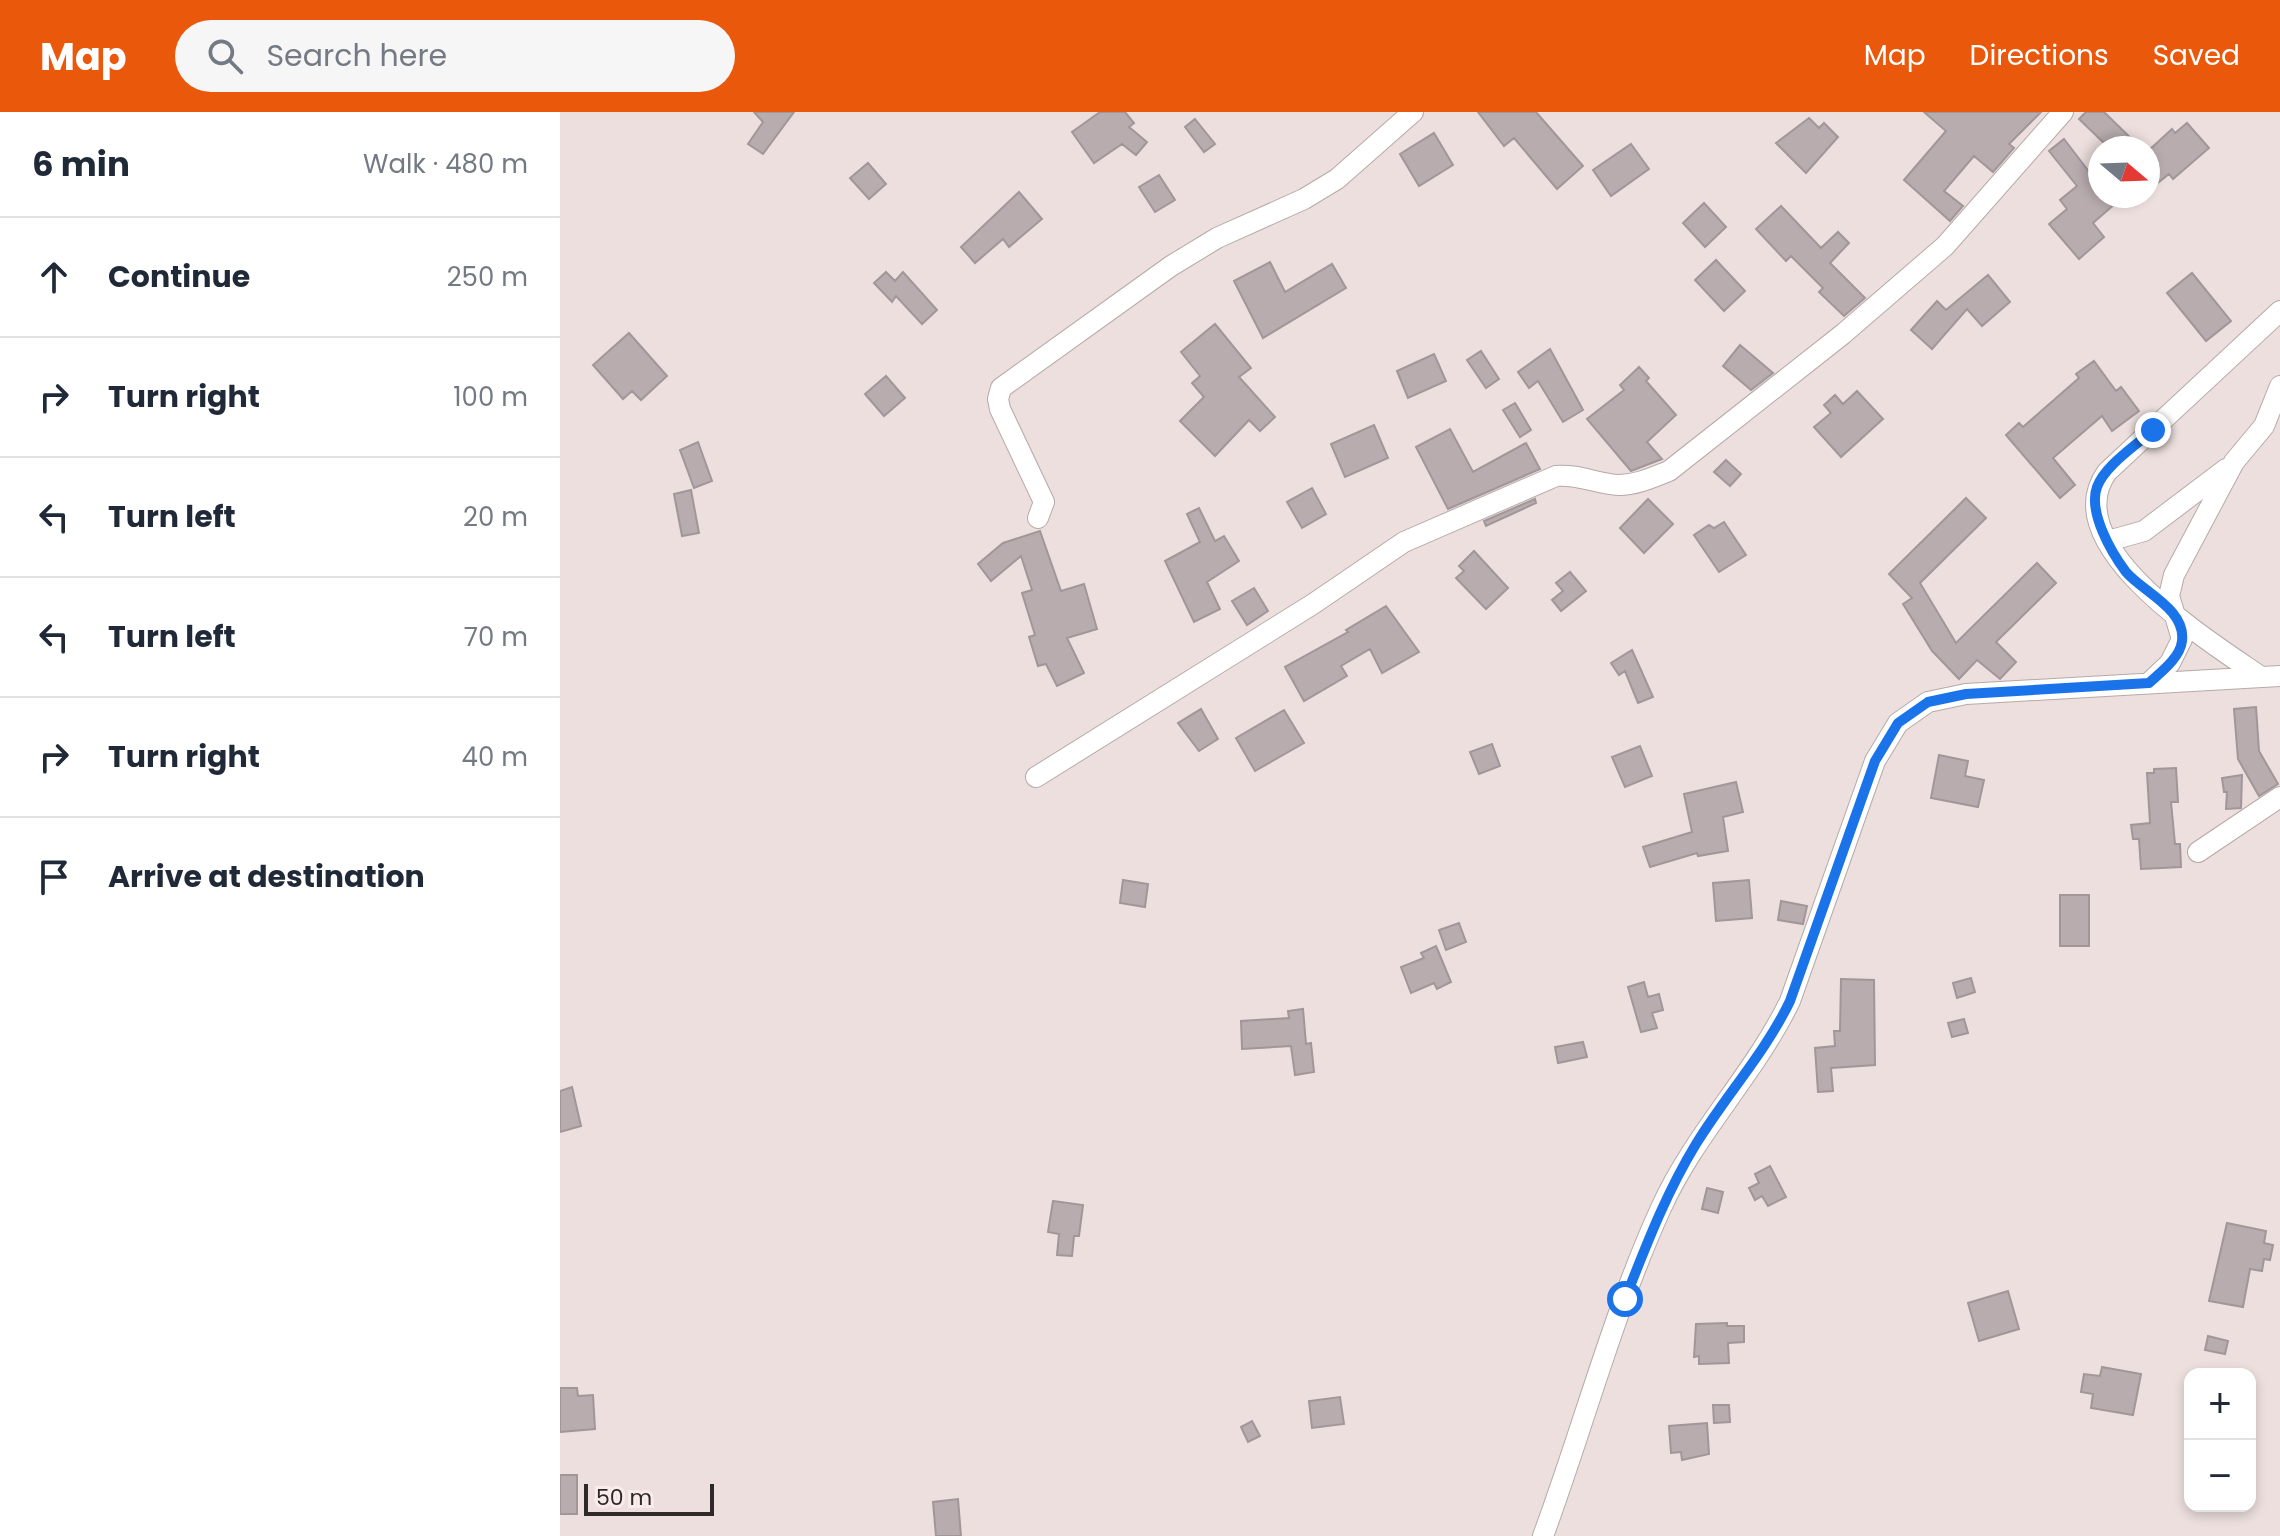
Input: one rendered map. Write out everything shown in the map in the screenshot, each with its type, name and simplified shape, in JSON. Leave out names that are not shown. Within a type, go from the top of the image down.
[{"type":"street","points":[[1038,518],[1044,502],[1000,409],[998,399],[1001,388],[1171,266],[1217,238],[1304,199],[1337,179],[1413,112]]},
{"type":"street","points":[[1036,777],[1313,604],[1404,542],[1556,476],[1574,474],[1620,485],[1643,481],[1669,471],[1843,334],[1945,246],[2063,112]]},
{"type":"street","points":[[2270,676],[2174,614],[2126,572],[2108,541],[2096,506],[2097,487],[2107,472],[2280,311]]},
{"type":"street","points":[[2149,683],[2180,648],[2181,627],[2169,596],[2174,575],[2234,462],[2264,426],[2280,386]]},
{"type":"street","points":[[2108,541],[2144,531],[2234,462]]},
{"type":"street","points":[[1543,1536],[1625,1299],[1661,1207],[1696,1143],[1779,1024],[1875,761],[1898,723],[1928,702],[1966,694],[2270,676]]},
{"type":"street","points":[[2198,852],[2280,797]]},
{"type":"building","points":[[754,112],[794,112],[763,154],[748,144],[763,122]]},
{"type":"building","points":[[1100,112],[1125,112],[1134,123],[1129,127],[1147,142],[1136,155],[1122,144],[1094,163],[1072,132]]},
{"type":"building","points":[[1478,112],[1536,112],[1583,166],[1557,189],[1514,138],[1504,146]]},
{"type":"building","points":[[1924,112],[2041,112],[2009,144],[2014,148],[1993,172],[1974,156],[1944,191],[1963,206],[1950,221],[1904,180],[1946,131]]},
{"type":"building","points":[[2086,112],[2104,112],[2129,136],[2097,136],[2079,119]]},
{"type":"building","points":[[1809,118],[1819,128],[1824,123],[1838,137],[1806,173],[1776,143]]},
{"type":"building","points":[[1195,119],[1215,144],[1204,152],[1185,127]]},
{"type":"building","points":[[2187,123],[2209,148],[2173,179],[2169,174],[2160,181],[2160,140],[2172,129],[2175,133]]},
{"type":"building","points":[[1434,133],[1453,165],[1419,186],[1400,154]]},
{"type":"building","points":[[2064,139],[2088,170],[2088,208],[2110,208],[2093,223],[2104,237],[2079,259],[2049,224],[2067,209],[2060,200],[2077,186],[2049,151]]},
{"type":"building","points":[[1631,144],[1649,169],[1611,196],[1593,170]]},
{"type":"building","points":[[868,163],[886,184],[869,199],[850,178]]},
{"type":"building","points":[[1159,175],[1175,200],[1155,212],[1139,187]]},
{"type":"building","points":[[1019,192],[1042,219],[1009,247],[1003,239],[975,263],[961,247]]},
{"type":"building","points":[[1704,203],[1726,227],[1705,247],[1683,223]]},
{"type":"building","points":[[1781,206],[1821,248],[1838,232],[1849,243],[1830,263],[1865,298],[1844,316],[1819,292],[1823,288],[1791,256],[1786,261],[1756,229]]},
{"type":"building","points":[[1716,260],[1745,291],[1724,311],[1695,280]]},
{"type":"building","points":[[1270,262],[1285,292],[1332,264],[1346,288],[1263,338],[1234,281]]},
{"type":"building","points":[[886,272],[895,281],[903,272],[937,310],[922,324],[896,296],[892,302],[874,283]]},
{"type":"building","points":[[2192,273],[2231,321],[2206,341],[2167,293]]},
{"type":"building","points":[[1988,275],[2010,302],[1982,326],[1967,309],[1932,349],[1911,330],[1937,301],[1946,310]]},
{"type":"building","points":[[1215,324],[1251,368],[1239,377],[1275,417],[1260,431],[1249,420],[1215,456],[1180,421],[1204,397],[1192,383],[1200,376],[1181,352]]},
{"type":"building","points":[[629,333],[667,376],[641,400],[632,391],[623,399],[593,365]]},
{"type":"building","points":[[1740,345],[1773,373],[1751,390],[1723,366]]},
{"type":"building","points":[[1550,349],[1583,410],[1563,422],[1538,381],[1529,388],[1518,372]]},
{"type":"building","points":[[1481,351],[1499,379],[1486,388],[1467,360]]},
{"type":"building","points":[[1434,354],[1446,381],[1408,398],[1397,371]]},
{"type":"building","points":[[2094,361],[2116,391],[2121,387],[2139,411],[2112,431],[2102,416],[2053,458],[2075,485],[2060,498],[2006,435],[2019,423],[2023,427],[2079,378],[2076,374]]},
{"type":"building","points":[[1639,367],[1649,378],[1646,381],[1676,415],[1647,442],[1662,459],[1631,471],[1587,419],[1624,390],[1620,385]]},
{"type":"building","points":[[886,376],[905,398],[884,416],[865,394]]},
{"type":"building","points":[[1857,391],[1883,419],[1841,457],[1814,427],[1831,413],[1824,405],[1835,395],[1843,404]]},
{"type":"building","points":[[1515,403],[1531,430],[1520,437],[1503,410]]},
{"type":"building","points":[[1374,425],[1388,458],[1345,477],[1331,444]]},
{"type":"building","points":[[1450,429],[1473,472],[1526,443],[1540,469],[1448,509],[1416,447]]},
{"type":"building","points":[[698,442],[712,481],[694,488],[680,450]]},
{"type":"building","points":[[1726,460],[1741,474],[1730,486],[1714,472]]},
{"type":"building","points":[[1312,488],[1326,514],[1302,528],[1287,502]]},
{"type":"building","points":[[691,490],[699,533],[682,536],[674,494]]},
{"type":"building","points":[[1966,498],[1986,518],[1920,583],[1956,643],[2037,563],[2056,583],[1996,642],[2016,662],[2000,679],[1977,660],[1959,679],[1932,651],[1903,604],[1912,598],[1889,574]]},
{"type":"building","points":[[1535,499],[1536,503],[1486,526],[1484,521]]},
{"type":"building","points":[[1648,499],[1673,524],[1644,553],[1620,528]]},
{"type":"building","points":[[1199,508],[1215,541],[1224,536],[1239,561],[1207,582],[1220,609],[1194,622],[1165,561],[1200,542],[1187,514]]},
{"type":"building","points":[[1724,522],[1746,555],[1719,572],[1694,535],[1709,525],[1714,528]]},
{"type":"building","points":[[1040,531],[1061,591],[1084,584],[1097,629],[1067,638],[1084,673],[1057,686],[1046,664],[1038,666],[1029,637],[1035,635],[1022,593],[1032,590],[1021,556],[991,581],[978,564],[1003,543]]},
{"type":"building","points":[[1474,551],[1508,588],[1486,609],[1456,578],[1464,571],[1459,566]]},
{"type":"building","points":[[1570,572],[1586,591],[1561,611],[1552,600],[1563,591],[1556,583]]},
{"type":"building","points":[[1254,588],[1268,611],[1247,625],[1232,601]]},
{"type":"building","points":[[1386,606],[1419,652],[1382,673],[1370,649],[1341,666],[1347,676],[1304,701],[1285,667],[1348,632],[1346,630]]},
{"type":"building","points":[[1632,650],[1653,697],[1638,703],[1625,671],[1619,675],[1611,663]]},
{"type":"building","points":[[2256,707],[2259,751],[2278,784],[2259,796],[2238,759],[2234,709]]},
{"type":"building","points":[[1201,709],[1218,739],[1199,751],[1178,723]]},
{"type":"building","points":[[1284,710],[1304,743],[1255,771],[1236,738]]},
{"type":"building","points":[[1492,744],[1500,766],[1479,774],[1470,752]]},
{"type":"building","points":[[1640,746],[1652,776],[1625,787],[1612,757]]},
{"type":"building","points":[[1939,755],[1968,761],[1965,776],[1984,780],[1978,807],[1931,798]]},
{"type":"building","points":[[2176,768],[2178,802],[2171,802],[2175,844],[2180,844],[2181,867],[2141,869],[2139,839],[2133,839],[2131,825],[2150,823],[2147,773],[2154,773],[2154,769]]},
{"type":"building","points":[[2242,775],[2241,808],[2226,809],[2227,792],[2224,792],[2222,778]]},
{"type":"building","points":[[1736,782],[1743,812],[1723,817],[1728,851],[1698,856],[1697,853],[1650,867],[1643,847],[1692,832],[1684,794]]},
{"type":"building","points":[[1123,880],[1148,884],[1145,907],[1120,903]]},
{"type":"building","points":[[1749,880],[1752,918],[1716,921],[1713,883]]},
{"type":"building","points":[[2060,895],[2089,895],[2089,946],[2060,946]]},
{"type":"building","points":[[1781,901],[1807,906],[1803,924],[1778,920]]},
{"type":"building","points":[[1459,923],[1466,942],[1446,950],[1439,930]]},
{"type":"building","points":[[1436,946],[1451,982],[1437,989],[1434,983],[1411,993],[1401,967],[1424,958],[1421,953]]},
{"type":"building","points":[[1971,978],[1975,992],[1957,998],[1953,983]]},
{"type":"building","points":[[1841,979],[1874,980],[1875,1065],[1831,1068],[1833,1091],[1818,1092],[1815,1048],[1835,1046],[1834,1031],[1840,1031]]},
{"type":"building","points":[[1644,982],[1648,997],[1659,994],[1663,1010],[1652,1013],[1657,1028],[1641,1032],[1628,987]]},
{"type":"building","points":[[1303,1009],[1306,1044],[1311,1043],[1314,1072],[1295,1075],[1291,1046],[1242,1049],[1241,1021],[1289,1018],[1288,1011]]},
{"type":"building","points":[[1964,1019],[1968,1033],[1952,1037],[1948,1023]]},
{"type":"building","points":[[1583,1042],[1587,1057],[1558,1063],[1555,1047]]},
{"type":"building","points":[[572,1087],[581,1126],[560,1132],[560,1091]]},
{"type":"building","points":[[1770,1166],[1786,1197],[1768,1206],[1762,1196],[1755,1200],[1749,1188],[1759,1183],[1755,1174]]},
{"type":"building","points":[[1707,1188],[1723,1192],[1718,1213],[1702,1209]]},
{"type":"building","points":[[1053,1201],[1083,1205],[1079,1236],[1074,1236],[1072,1256],[1057,1255],[1059,1234],[1048,1232]]},
{"type":"building","points":[[2227,1223],[2266,1231],[2264,1243],[2273,1245],[2270,1260],[2264,1259],[2262,1271],[2250,1269],[2243,1307],[2209,1301]]},
{"type":"building","points":[[2008,1291],[2019,1329],[1979,1341],[1968,1303]]},
{"type":"building","points":[[1727,1323],[1727,1326],[1744,1326],[1744,1342],[1728,1343],[1729,1363],[1699,1364],[1699,1356],[1694,1357],[1696,1324]]},
{"type":"building","points":[[2208,1336],[2228,1341],[2225,1354],[2205,1350]]},
{"type":"building","points":[[2102,1367],[2141,1374],[2133,1415],[2091,1408],[2093,1394],[2081,1392],[2084,1374],[2100,1376]]},
{"type":"building","points":[[560,1388],[577,1388],[578,1396],[593,1395],[595,1429],[560,1432]]},
{"type":"building","points":[[1340,1397],[1344,1424],[1312,1428],[1309,1401]]},
{"type":"building","points":[[1713,1405],[1729,1405],[1730,1422],[1714,1423]]},
{"type":"building","points":[[1252,1421],[1260,1436],[1248,1442],[1241,1427]]},
{"type":"building","points":[[1707,1423],[1709,1454],[1682,1460],[1681,1452],[1671,1453],[1669,1426]]},
{"type":"building","points":[[560,1475],[577,1475],[577,1514],[560,1514]]},
{"type":"building","points":[[958,1499],[961,1536],[936,1536],[933,1502]]},
{"type":"route","points":[[1625,1299],[1661,1207],[1696,1143],[1774,1035],[1790,1001],[1875,761],[1898,723],[1928,702],[1966,694],[2149,683],[2170,663],[2180,648],[2181,627],[2174,614],[2126,572],[2101,528],[2096,506],[2097,487],[2107,472],[2153,430]]}]
